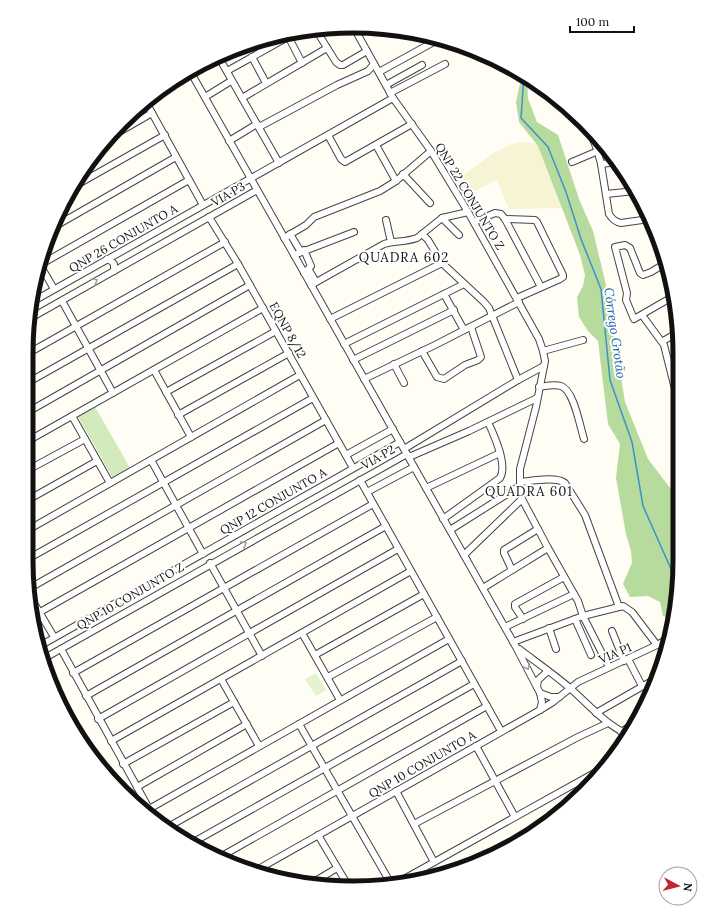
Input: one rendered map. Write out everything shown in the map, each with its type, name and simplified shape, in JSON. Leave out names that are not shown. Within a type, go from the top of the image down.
[{"type":"street","name":"QNP 22 CONJUNTO Z","points":[[357,33],[392,96],[431,151],[474,222],[535,329],[544,351],[544,366],[520,469],[522,499],[581,607],[609,667]]},
{"type":"street","points":[[319,35],[336,62],[340,65],[343,65],[367,51]]},
{"type":"street","points":[[289,39],[302,63]]},
{"type":"street","points":[[227,71],[274,43]]},
{"type":"street","points":[[229,141],[337,84],[368,71],[379,71],[432,43]]},
{"type":"street","points":[[259,47],[261,51]]},
{"type":"street","points":[[242,98],[327,48]]},
{"type":"street","points":[[252,57],[266,83]]},
{"type":"street","points":[[221,61],[231,81],[279,163]]},
{"type":"street","points":[[368,71],[374,64]]},
{"type":"street","name":"VIA P3","points":[[203,205],[328,135],[445,64]]},
{"type":"street","points":[[386,85],[422,66]]},
{"type":"street","points":[[193,76],[250,179],[287,236],[302,251],[311,265],[307,271]]},
{"type":"street","points":[[204,97],[231,81]]},
{"type":"street","points":[[149,107],[203,205]]},
{"type":"street","points":[[126,128],[152,113]]},
{"type":"street","points":[[328,135],[341,159],[345,162],[412,124]]},
{"type":"street","points":[[83,181],[165,135]]},
{"type":"street","points":[[594,142],[601,164],[609,214],[612,219],[617,223],[644,220]]},
{"type":"street","points":[[376,145],[396,180]]},
{"type":"street","points":[[287,236],[306,225],[314,217],[375,194],[396,180],[431,151]]},
{"type":"street","points":[[572,162],[598,151]]},
{"type":"street","points":[[61,223],[176,157]]},
{"type":"street","points":[[601,164],[610,163]]},
{"type":"street","points":[[403,174],[430,203]]},
{"type":"street","points":[[47,259],[189,180]]},
{"type":"street","name":"VIA P3","points":[[36,315],[257,190]]},
{"type":"street","points":[[606,194],[629,192]]},
{"type":"street","name":"QNP 26 CONJUNTO A","points":[[38,299],[203,205]]},
{"type":"street","points":[[314,284],[378,246],[391,242],[412,240],[442,218],[468,212]]},
{"type":"street","points":[[474,222],[496,213],[501,214],[541,287]]},
{"type":"street","name":"EQNP 8/12","points":[[209,217],[238,264],[353,468]]},
{"type":"street","points":[[442,218],[459,235]]},
{"type":"street","points":[[364,379],[471,327],[541,287],[560,279],[563,275],[539,224],[535,220],[505,219]]},
{"type":"street","points":[[386,220],[391,242]]},
{"type":"street","points":[[294,255],[354,232]]},
{"type":"street","points":[[422,234],[428,240],[442,263],[484,302],[493,315],[518,380]]},
{"type":"street","points":[[287,236],[294,255],[307,271],[330,319],[515,644],[538,690],[542,702],[540,710],[501,731],[360,480]]},
{"type":"street","points":[[33,350],[225,242]]},
{"type":"street","points":[[661,266],[643,275],[640,273],[630,248],[625,245],[616,247],[627,293],[626,300],[634,319],[668,299]]},
{"type":"street","points":[[120,252],[118,260],[121,264],[126,264]]},
{"type":"street","points":[[107,260],[114,264],[114,271]]},
{"type":"street","points":[[330,319],[442,263]]},
{"type":"street","points":[[33,379],[238,264]]},
{"type":"street","points":[[44,272],[54,289]]},
{"type":"street","points":[[344,344],[464,284]]},
{"type":"street","points":[[33,409],[250,285]]},
{"type":"street","points":[[444,294],[464,330]]},
{"type":"street","points":[[62,301],[112,393]]},
{"type":"street","points":[[33,438],[263,308]]},
{"type":"street","points":[[354,360],[454,310]]},
{"type":"street","points":[[642,315],[662,341],[673,367]]},
{"type":"street","points":[[422,351],[437,377],[444,379],[465,364],[478,360],[481,357],[471,327]]},
{"type":"street","points":[[166,392],[276,331]]},
{"type":"street","points":[[662,341],[672,336]]},
{"type":"street","points":[[544,351],[583,340]]},
{"type":"street","points":[[178,415],[289,353]]},
{"type":"street","points":[[394,364],[404,383]]},
{"type":"street","points":[[406,453],[518,380],[544,366]]},
{"type":"street","points":[[154,370],[191,437]]},
{"type":"street","points":[[33,527],[300,376]]},
{"type":"street","points":[[539,387],[556,386],[566,389],[569,393],[584,439]]},
{"type":"street","points":[[33,556],[313,398]]},
{"type":"street","points":[[406,453],[488,422],[537,398]]},
{"type":"street","points":[[72,416],[110,483]]},
{"type":"street","points":[[34,586],[326,420]]},
{"type":"street","points":[[443,518],[500,478],[503,473],[500,453],[488,422]]},
{"type":"street","points":[[346,456],[393,429]]},
{"type":"street","points":[[33,467],[85,439]]},
{"type":"street","name":"VIA P2","points":[[353,468],[400,442]]},
{"type":"street","points":[[40,612],[339,443]]},
{"type":"street","name":"VIA P2","points":[[289,519],[406,453]]},
{"type":"street","points":[[426,488],[500,453]]},
{"type":"street","points":[[151,460],[203,554]]},
{"type":"street","points":[[33,497],[97,461]]},
{"type":"street","points":[[367,492],[414,467]]},
{"type":"street","name":"QNP 12 CONJUNTO A","points":[[54,637],[353,468]]},
{"type":"street","points":[[450,530],[520,484],[552,479],[562,480],[565,482],[585,515],[619,607]]},
{"type":"street","points":[[464,555],[522,499]]},
{"type":"street","points":[[290,504],[296,516]]},
{"type":"street","points":[[73,673],[225,589],[373,504]]},
{"type":"street","points":[[283,508],[289,519]]},
{"type":"street","name":"QNP 10 CONJUNTO Z","points":[[60,649],[289,519]]},
{"type":"street","points":[[86,696],[386,526]]},
{"type":"street","points":[[512,570],[504,554],[505,549],[538,529]]},
{"type":"street","points":[[483,588],[548,548]]},
{"type":"street","points":[[98,719],[398,549]]},
{"type":"street","points":[[210,563],[262,656]]},
{"type":"street","points":[[111,741],[411,571]]},
{"type":"street","points":[[523,619],[515,607],[515,604],[564,577]]},
{"type":"street","points":[[315,655],[424,594]]},
{"type":"street","points":[[505,627],[574,594]]},
{"type":"street","points":[[126,597],[126,604],[132,608]]},
{"type":"street","points":[[117,602],[120,605],[122,613]]},
{"type":"street","points":[[515,644],[549,628],[584,616],[623,606],[632,612],[657,645]]},
{"type":"street","points":[[37,607],[54,637],[44,643]]},
{"type":"street","points":[[328,677],[437,617]]},
{"type":"street","points":[[575,619],[591,655]]},
{"type":"street","points":[[549,628],[556,649]]},
{"type":"street","points":[[612,631],[626,660],[642,686]]},
{"type":"street","points":[[302,633],[340,700]]},
{"type":"street","points":[[150,808],[449,639]]},
{"type":"street","name":"VIA P1","points":[[540,710],[553,702],[578,682],[663,642]]},
{"type":"street","points":[[515,644],[569,688],[608,723],[621,732],[625,730]]},
{"type":"street","points":[[48,656],[60,649],[148,807]]},
{"type":"street","points":[[173,825],[462,661]]},
{"type":"street","points":[[538,690],[538,680],[548,671]]},
{"type":"street","points":[[222,679],[259,746]]},
{"type":"street","points":[[538,690],[551,697],[560,696],[562,688],[560,681]]},
{"type":"street","points":[[596,713],[649,682]]},
{"type":"street","points":[[197,840],[474,684]]},
{"type":"street","points":[[123,764],[234,702]]},
{"type":"street","points":[[225,854],[487,706]]},
{"type":"street","points":[[414,824],[578,737],[608,723]]},
{"type":"street","points":[[137,787],[246,724]]},
{"type":"street","points":[[299,724],[388,879]]},
{"type":"street","name":"QNP 10 CONJUNTO A","points":[[261,867],[501,731]]},
{"type":"street","points":[[476,746],[515,817]]},
{"type":"street","points":[[409,876],[515,817],[586,780]]},
{"type":"street","points":[[396,791],[434,862]]},
{"type":"street","points":[[318,836],[345,881]]},
{"type":"street","points":[[319,879],[337,868]]},
{"type":"shaded area","points":[[521,142],[541,144],[561,208],[509,209],[497,180],[465,196],[457,180],[492,154],[511,144]]},
{"type":"green space","points":[[521,81],[527,85],[528,99],[537,122],[558,135],[579,199],[593,231],[606,285],[625,402],[648,459],[673,492],[673,561],[668,618],[663,616],[660,602],[648,596],[630,597],[623,584],[632,563],[631,551],[626,534],[616,478],[620,444],[608,424],[598,341],[588,331],[579,317],[577,297],[583,286],[585,275],[580,255],[538,146],[519,122],[516,102]]},
{"type":"green space","points":[[94,405],[130,468],[113,478],[78,417]]},
{"type":"green space","points":[[316,673],[326,690],[316,696],[305,679]]},
{"type":"waterway","name":"Córrego Grotão","points":[[523,82],[521,118],[548,147],[566,192],[581,239],[601,289],[610,380],[632,442],[643,506],[673,571]]},
{"type":"district","name":"QUADRA 602","points":[[404,257]]},
{"type":"district","name":"QUADRA 601","points":[[529,491]]}]
